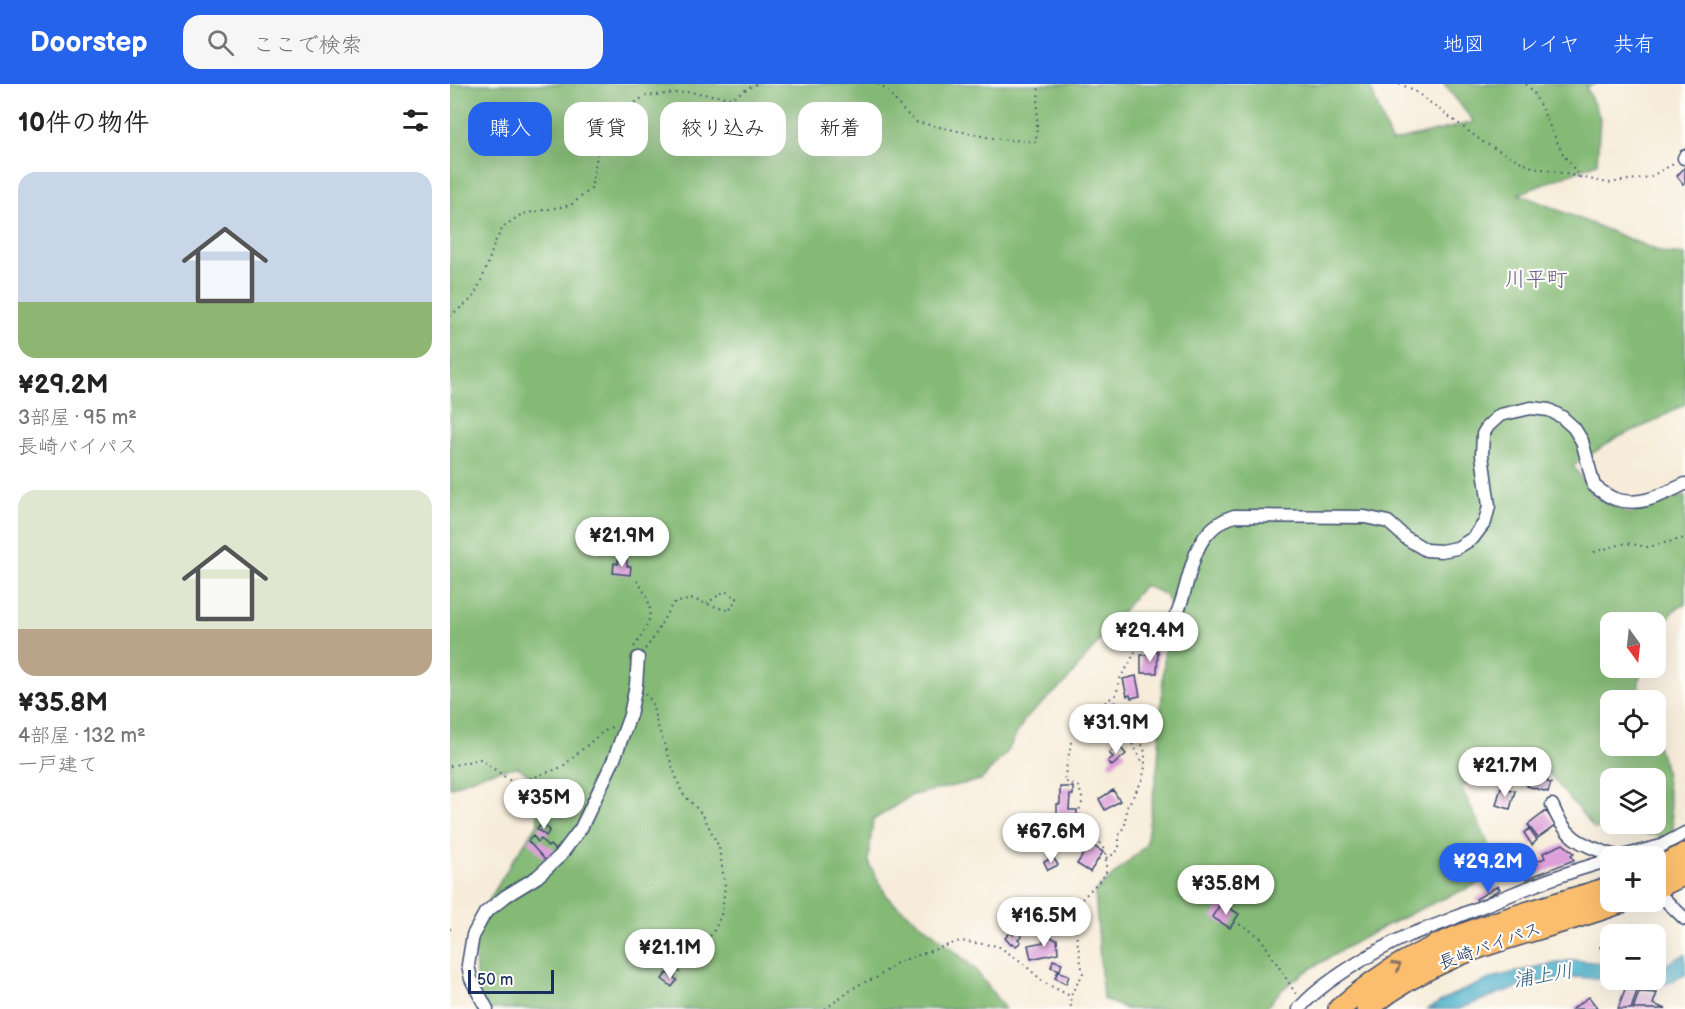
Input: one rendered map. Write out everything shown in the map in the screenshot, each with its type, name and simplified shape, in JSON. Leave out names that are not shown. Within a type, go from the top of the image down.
[{"type":"highway","points":[[1666,864],[1685,854]]},
{"type":"highway","points":[[1666,884],[1685,874]]},
{"type":"highway","name":"長崎バイパス","points":[[1366,1009],[1401,983],[1455,956],[1590,903],[1600,895]]},
{"type":"highway","name":"長崎バイパス","points":[[1339,1009],[1378,978],[1434,947],[1484,927],[1600,903]]},
{"type":"street","points":[[1159,637],[1177,614],[1200,541],[1221,520],[1234,516],[1365,517],[1388,522],[1406,538],[1426,550],[1441,552],[1457,548],[1473,538],[1485,522],[1489,506],[1482,455],[1483,434],[1500,415],[1531,408],[1549,410],[1562,417],[1574,428],[1582,441],[1594,486],[1615,499],[1637,502],[1653,499],[1685,484]]},
{"type":"street","points":[[488,1009],[471,979],[468,965],[472,935],[484,913],[537,877],[560,856],[581,828],[614,759],[630,715],[638,658]]},
{"type":"street","points":[[1552,805],[1566,833],[1600,850]]},
{"type":"street","points":[[1661,846],[1685,833]]},
{"type":"street","points":[[1301,1006],[1346,972],[1408,936],[1520,889],[1578,868],[1600,863]]},
{"type":"street","points":[[1666,899],[1684,916]]},
{"type":"path","points":[[450,316],[473,298],[485,273],[495,242],[504,226],[522,213],[571,205],[591,189],[598,150],[620,113],[645,96],[690,92],[731,98],[756,84]]},
{"type":"path","points":[[878,84],[887,90],[916,122],[991,138],[1036,142],[1039,84]]},
{"type":"path","points":[[1398,84],[1412,88],[1484,142],[1529,166],[1608,183],[1650,177],[1684,157]]},
{"type":"path","points":[[1526,84],[1533,91],[1563,153],[1580,177]]},
{"type":"path","points":[[1594,552],[1626,543],[1648,547],[1685,538]]},
{"type":"path","points":[[637,581],[646,594],[651,612],[645,632],[634,647],[638,658]]},
{"type":"path","points":[[638,658],[659,630],[663,617],[674,603],[692,599],[729,611],[738,598],[724,591],[707,603]]},
{"type":"path","points":[[1087,718],[1117,694],[1121,675],[1132,659],[1141,639],[1152,633],[1159,637]]},
{"type":"path","points":[[636,685],[651,700],[657,724],[682,794],[703,815],[719,847],[725,886],[722,912],[716,927],[691,962],[673,976]]},
{"type":"path","points":[[1098,711],[1101,718],[1133,745],[1145,767]]},
{"type":"path","points":[[450,766],[480,759],[515,784],[562,767],[600,734],[630,715]]},
{"type":"path","points":[[1106,858],[1114,855],[1119,849],[1119,835],[1125,825],[1126,809],[1142,782],[1145,752],[1139,737],[1132,731]]},
{"type":"path","points":[[1071,742],[1064,781],[1079,787],[1083,801],[1080,807],[1081,822],[1102,845],[1106,858],[1106,874],[1080,902],[1073,917],[1083,974],[1070,996],[1071,1009]]},
{"type":"path","points":[[1234,922],[1260,938],[1301,1006]]},
{"type":"path","points":[[825,1009],[858,985],[878,977],[898,962],[960,941],[998,946],[1019,960],[1045,983],[1070,996]]},
{"type":"green space","points":[[450,84],[1369,84],[1391,142],[1474,122],[1444,84],[1596,84],[1586,87],[1600,118],[1597,163],[1519,194],[1663,253],[1685,255],[1685,404],[1653,422],[1614,439],[1573,466],[1595,497],[1630,514],[1685,495],[1685,604],[1673,611],[1666,621],[1666,612],[1600,612],[1600,678],[1640,678],[1638,690],[1600,690],[1600,756],[1661,756],[1665,768],[1600,768],[1600,829],[1594,828],[1528,748],[1461,787],[1503,873],[1412,913],[1347,947],[1292,982],[1277,994],[1266,1009],[1126,1009],[1103,999],[1095,892],[1146,845],[1158,762],[1165,643],[1174,613],[1166,595],[1144,585],[1066,682],[1025,719],[1007,752],[981,780],[912,795],[873,820],[868,862],[888,898],[975,969],[1005,1009],[482,1009],[476,975],[475,944],[478,919],[513,860],[538,824],[536,792],[527,774],[518,767],[466,780],[450,788]]},
{"type":"green space","points":[[1666,777],[1675,838],[1643,834],[1666,834]]},
{"type":"water","points":[[1685,954],[1685,975],[1666,984],[1666,964]]},
{"type":"water","name":"浦上川","points":[[1574,960],[1600,963],[1600,979],[1575,977],[1540,982],[1500,993],[1459,1009],[1428,1009],[1450,996],[1495,977]]},
{"type":"building","points":[[1685,167],[1685,183],[1683,184],[1677,176]]},
{"type":"building","points":[[618,560],[627,560],[627,566],[631,567],[630,575],[613,573],[614,563],[618,564]]},
{"type":"building","points":[[1150,651],[1158,651],[1157,673],[1141,673],[1141,655],[1150,655]]},
{"type":"building","points":[[1136,676],[1140,696],[1131,698],[1130,695],[1127,696],[1123,679]]},
{"type":"building","points":[[1115,702],[1127,723],[1119,727],[1114,718],[1110,721],[1103,709]]},
{"type":"building","points":[[1118,745],[1126,754],[1112,766],[1108,761],[1113,757],[1109,753]]},
{"type":"building","points":[[1480,755],[1489,755],[1489,760],[1500,760],[1499,775],[1480,775]]},
{"type":"building","points":[[1507,765],[1530,772],[1526,784],[1503,777]]},
{"type":"building","points":[[1531,773],[1548,778],[1547,782],[1551,783],[1548,792],[1527,786]]},
{"type":"building","points":[[1060,787],[1073,787],[1069,810],[1077,810],[1076,828],[1057,831],[1057,804],[1060,804]]},
{"type":"building","points":[[1501,787],[1515,791],[1510,809],[1496,805]]},
{"type":"building","points":[[1113,790],[1120,801],[1105,810],[1099,799]]},
{"type":"building","points":[[1546,811],[1556,825],[1538,838],[1528,825]]},
{"type":"building","points":[[542,824],[550,830],[546,836],[537,829]]},
{"type":"building","points":[[1529,829],[1537,840],[1532,845],[1524,833]]},
{"type":"building","points":[[533,836],[538,842],[541,839],[548,847],[550,845],[556,851],[546,861],[528,841]]},
{"type":"building","points":[[1090,844],[1103,852],[1090,872],[1077,864]]},
{"type":"building","points":[[1563,844],[1574,853],[1571,855],[1574,860],[1526,879],[1523,871],[1545,858],[1543,853]]},
{"type":"building","points":[[1053,857],[1058,865],[1048,870],[1044,862]]},
{"type":"building","points":[[1498,886],[1500,889],[1478,902],[1476,899]]},
{"type":"building","points":[[1221,903],[1239,914],[1230,928],[1212,917]]},
{"type":"building","points":[[1017,931],[1022,936],[1018,939],[1021,942],[1016,946],[1013,943],[1011,945],[1005,938],[1011,932],[1013,935]]},
{"type":"building","points":[[1052,937],[1057,939],[1058,953],[1031,959],[1028,945],[1044,942],[1043,939]]},
{"type":"building","points":[[1053,960],[1062,963],[1060,970],[1051,967]]},
{"type":"building","points":[[1058,971],[1069,976],[1066,984],[1055,978]]},
{"type":"building","points":[[667,973],[677,980],[672,987],[662,979]]},
{"type":"building","points":[[1625,990],[1637,991],[1631,1009],[1618,1009]]},
{"type":"building","points":[[1639,992],[1657,993],[1653,1004],[1666,1009],[1633,1009]]},
{"type":"building","points":[[1589,997],[1598,1009],[1572,1009]]},
{"type":"district","name":"川平町","points":[[1536,279]]}]
